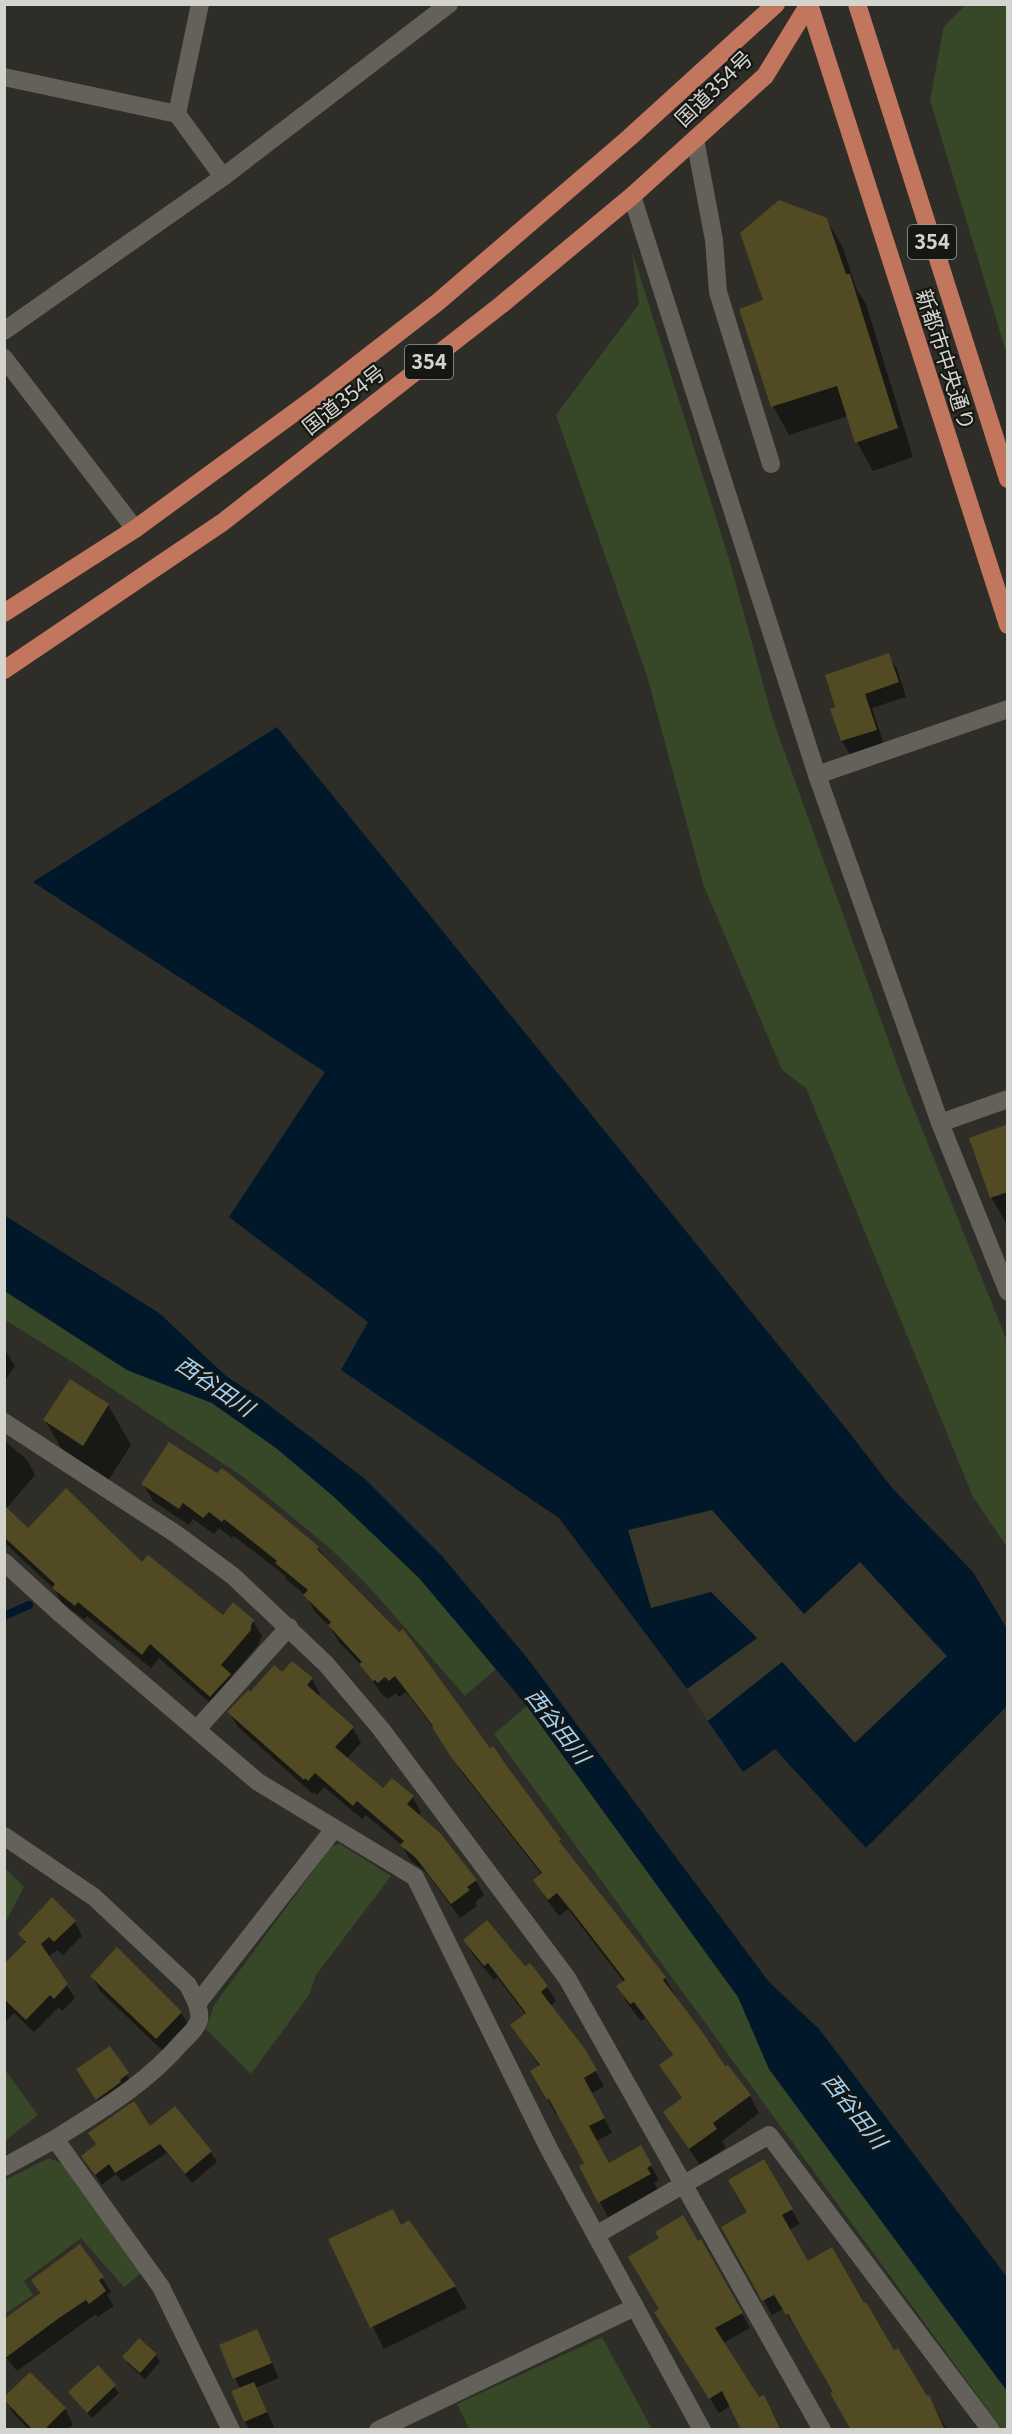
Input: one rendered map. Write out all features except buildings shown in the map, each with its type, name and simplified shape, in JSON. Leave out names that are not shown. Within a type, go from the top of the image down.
[{"type":"highway","name":"国道354号","points":[[4,613],[135,529],[317,396],[438,302],[630,137],[776,4]]},
{"type":"highway","name":"新都市中央通り","points":[[857,4],[1008,479]]},
{"type":"highway","name":"国道354号","points":[[4,670],[223,522],[501,305],[632,196],[765,76],[809,5]]},
{"type":"highway","name":"新都市中央通り","points":[[809,5],[1008,625]]},
{"type":"street","points":[[177,114],[200,4]]},
{"type":"street","points":[[4,331],[223,177],[449,4]]},
{"type":"street","points":[[4,77],[177,114],[223,177]]},
{"type":"street","points":[[695,139],[714,240],[718,292],[771,464]]},
{"type":"street","points":[[632,196],[817,775],[940,1123],[1008,1292]]},
{"type":"street","points":[[4,358],[135,529]]},
{"type":"street","points":[[817,775],[1008,709]]},
{"type":"street","points":[[940,1123],[1008,1099]]},
{"type":"street","points":[[4,1422],[177,1534],[233,1576],[326,1664],[381,1729],[567,1978],[822,2430]]},
{"type":"street","points":[[4,1562],[62,1615],[258,1782],[415,1877],[549,2150],[702,2430]]},
{"type":"street","points":[[197,1729],[289,1627]]},
{"type":"street","points":[[197,2004],[334,1829]]},
{"type":"street","points":[[4,1836],[94,1897],[188,1985],[197,2004],[199,2020],[194,2030],[153,2073],[128,2093],[4,2168]]},
{"type":"street","points":[[596,2235],[769,2135],[991,2430]]},
{"type":"street","points":[[55,2139],[161,2287],[231,2430]]},
{"type":"street","points":[[378,2430],[635,2307]]},
{"type":"shaded area","points":[[712,1510],[804,1614],[860,1562],[947,1657],[854,1743],[782,1662],[708,1721],[687,1689],[757,1638],[651,1608],[628,1530]]},
{"type":"green space","points":[[965,5],[1007,5],[1007,355],[930,100],[944,26]]},
{"type":"green space","points":[[632,251],[729,559],[773,720],[906,1089],[1007,1341],[1007,1547],[973,1497],[806,1088],[782,1070],[703,884],[647,676],[556,415],[639,304]]},
{"type":"green space","points":[[4,1291],[127,1370],[212,1403],[276,1448],[333,1496],[419,1577],[496,1669],[465,1696],[370,1588],[332,1550],[246,1479],[74,1363],[5,1320]]},
{"type":"green space","points":[[527,1706],[738,1997],[769,2069],[1007,2391],[1007,2429],[1002,2429],[494,1734]]},
{"type":"green space","points":[[340,1844],[391,1876],[316,1975],[309,1995],[251,2074],[206,2029],[214,2005],[332,1846]]},
{"type":"green space","points":[[5,1868],[24,1887],[5,1923]]},
{"type":"green space","points":[[5,2070],[38,2115],[5,2141]]},
{"type":"green space","points":[[49,2158],[61,2163],[141,2273],[124,2287],[81,2238],[24,2281],[33,2295],[5,2314],[5,2180]]},
{"type":"green space","points":[[602,2337],[652,2429],[469,2429],[457,2404]]},
{"type":"water","points":[[277,727],[892,1488],[973,1572],[1007,1629],[1007,1706],[866,1848],[775,1749],[743,1772],[708,1721],[782,1662],[855,1743],[947,1656],[860,1562],[804,1614],[712,1510],[628,1530],[651,1608],[711,1592],[757,1638],[687,1689],[559,1518],[341,1370],[368,1322],[229,1217],[325,1072],[33,882]]},
{"type":"water","name":"西谷田川","points":[[4,1215],[159,1313],[226,1376],[261,1399],[365,1479],[442,1556],[528,1659],[769,1982],[819,2029],[1007,2277],[1007,2391],[769,2069],[738,1997],[527,1706],[419,1578],[333,1496],[276,1448],[212,1403],[127,1370],[5,1291]]},
{"type":"waterway","points":[[4,1616],[29,1605]]}]
